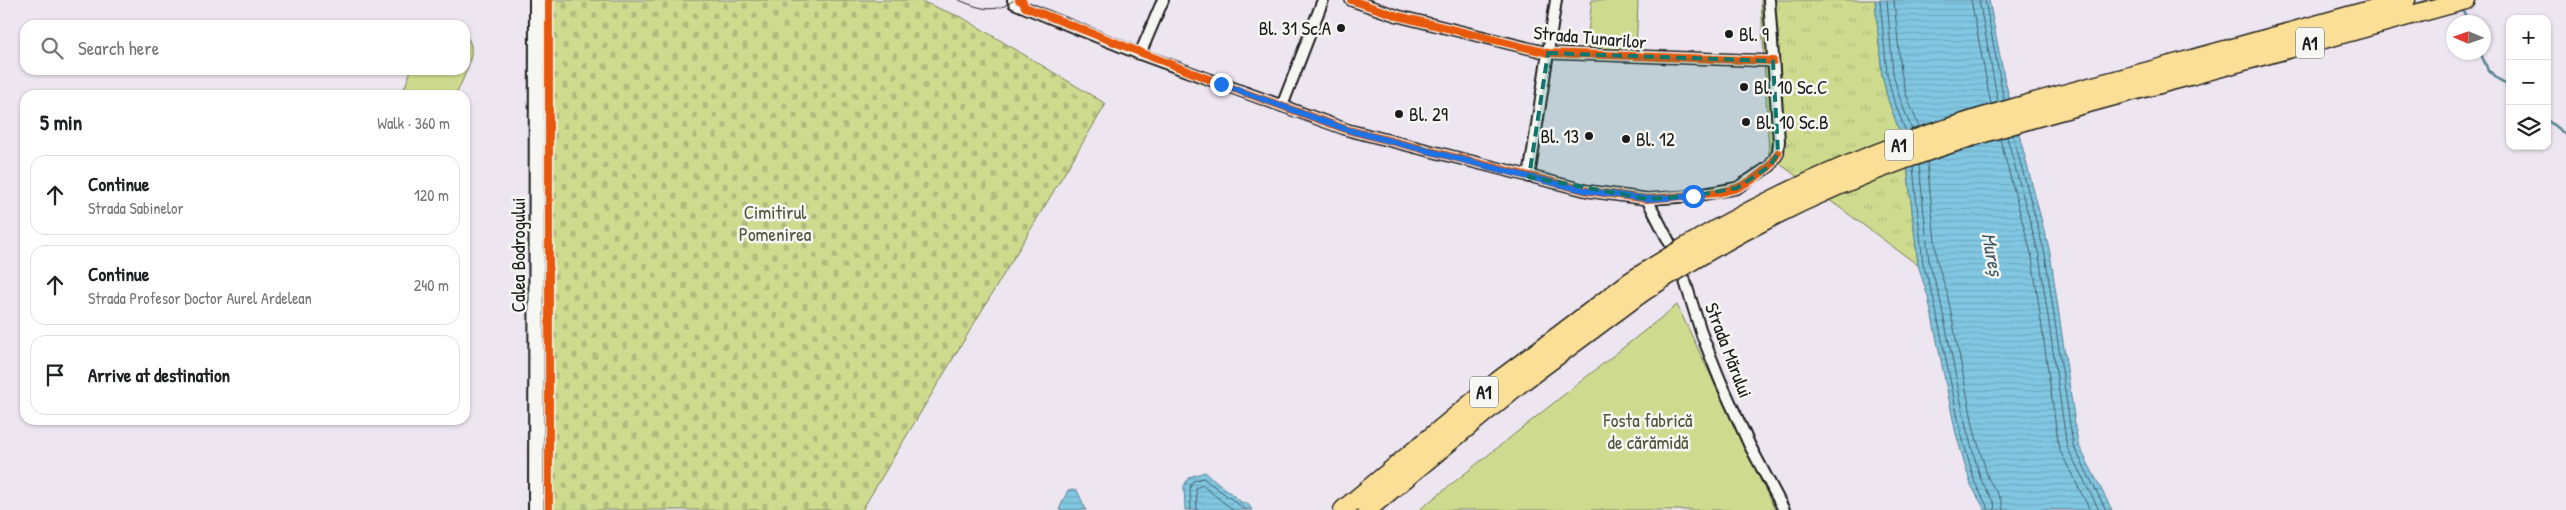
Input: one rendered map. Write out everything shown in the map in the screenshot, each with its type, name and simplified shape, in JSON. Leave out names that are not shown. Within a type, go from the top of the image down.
[{"type":"highway","name":"A1","points":[[2191,68],[2406,0]]},
{"type":"highway","name":"A1","points":[[1367,510],[1684,247],[1749,211],[1870,156],[1984,117],[2466,0]]},
{"type":"highway","name":"A1","points":[[1343,510],[1498,381],[1636,288]]},
{"type":"main road","name":"Calea Bodrogului","points":[[536,510],[537,0]]},
{"type":"street","points":[[1013,0],[1014,3],[1023,2],[1140,54],[1348,130],[1588,191],[1648,199],[1693,196],[1737,188],[1770,166],[1778,152],[1769,0]]},
{"type":"street","points":[[1140,54],[1163,0]]},
{"type":"street","points":[[1282,106],[1323,0]]},
{"type":"street","name":"Strada Tunarilor","points":[[1351,0],[1398,16],[1548,53],[1773,61]]},
{"type":"street","points":[[1529,177],[1556,0]]},
{"type":"street","name":"Strada Mărului","points":[[1648,199],[1678,259],[1702,335],[1720,380],[1749,444],[1784,510]]},
{"type":"highlighted area","points":[[1548,53],[1773,61],[1778,153],[1770,166],[1752,180],[1737,188],[1693,196],[1647,199],[1529,177]]},
{"type":"green space","name":"Cimitirul Pomenirea","points":[[551,0],[918,0],[963,18],[1106,104],[862,510],[553,510]]},
{"type":"green space","points":[[1592,0],[1638,0],[1636,54],[1586,51]]},
{"type":"green space","points":[[1761,0],[1875,0],[1882,75],[1888,100],[1905,146],[1918,265],[1769,156]]},
{"type":"green space","points":[[409,75],[465,75],[458,90],[404,90]]},
{"type":"green space","name":"Fosta fabrică de cărămidă","points":[[1677,305],[1775,510],[1419,510]]},
{"type":"water","name":"Mureș","points":[[1875,0],[1989,0],[2004,77],[2050,253],[2078,444],[2112,510],[1985,510],[1971,485],[1956,434],[1928,297],[1918,265],[1905,146],[1888,100],[1882,75]]},
{"type":"water","points":[[1205,472],[1241,502],[1248,504],[1252,510],[1185,510],[1184,486],[1189,477]]},
{"type":"water","points":[[1068,490],[1077,490],[1086,510],[1059,510]]},
{"type":"waterway","points":[[2462,8],[2465,15]]},
{"type":"waterway","points":[[2484,60],[2488,70],[2506,85]]},
{"type":"waterway","points":[[2551,123],[2566,135]]},
{"type":"tram line","points":[[959,0],[986,9],[1007,5],[1014,0]]},
{"type":"cycle path","points":[[549,0],[549,510]]},
{"type":"cycle path","points":[[1019,0],[1023,2],[1025,7],[1221,84],[1348,130],[1588,191],[1647,199],[1717,193],[1737,188],[1752,180],[1770,166],[1778,153]]},
{"type":"cycle path","points":[[1351,0],[1398,16],[1548,53],[1773,61]]},
{"type":"place","name":"Bl. 31 Sc.A","points":[[1341,28]]},
{"type":"place","name":"Bl. 9","points":[[1729,34]]},
{"type":"place","name":"Bl. 10 Sc.C","points":[[1744,87]]},
{"type":"place","name":"Bl. 29","points":[[1399,114]]},
{"type":"place","name":"Bl. 10 Sc.B","points":[[1746,122]]},
{"type":"place","name":"Bl. 13","points":[[1589,136]]},
{"type":"place","name":"Bl. 12","points":[[1626,139]]},
{"type":"route","points":[[1221,84],[1348,130],[1415,149],[1588,191],[1648,199],[1693,196]]}]
